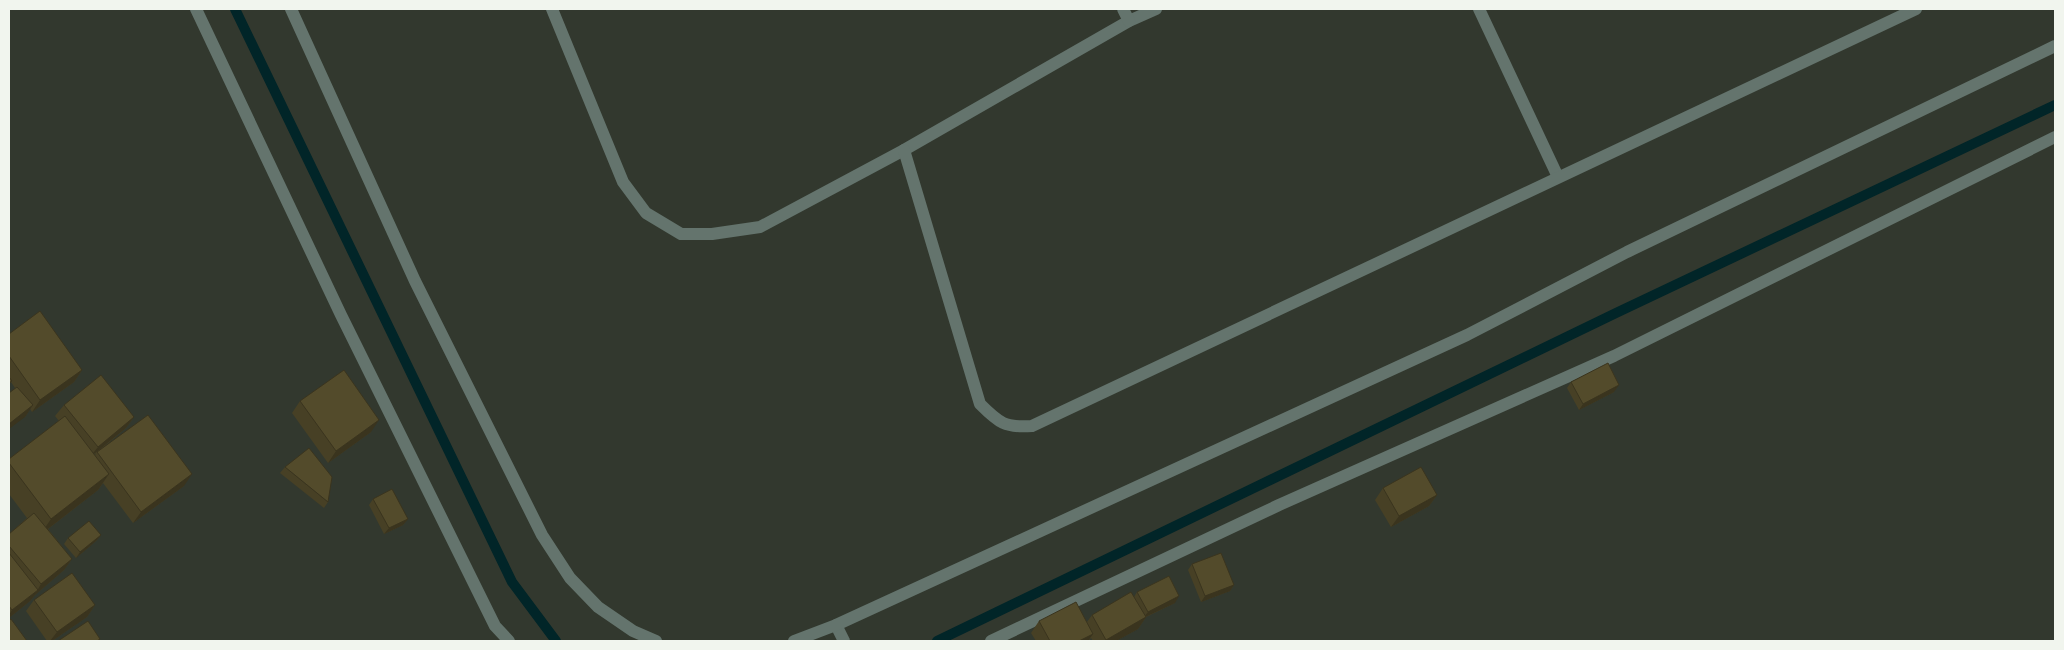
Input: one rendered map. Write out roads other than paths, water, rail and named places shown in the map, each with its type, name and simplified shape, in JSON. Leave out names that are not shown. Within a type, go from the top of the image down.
[{"type":"lane","points":[[196,9],[341,315],[455,546],[495,626],[509,641]]},
{"type":"lane","points":[[291,9],[415,281],[542,535],[570,578],[598,607],[633,631],[656,641]]},
{"type":"lane","points":[[552,9],[623,182],[646,213],[681,234],[712,234],[760,227],[904,150],[1129,21],[1156,9]]},
{"type":"lane","points":[[1123,9],[1129,21]]},
{"type":"lane","points":[[1479,9],[1558,177]]},
{"type":"lane","points":[[904,150],[980,404],[995,419],[1013,427],[1032,426],[1916,9]]},
{"type":"lane","points":[[794,641],[840,634],[1467,335],[1627,252],[2055,46]]},
{"type":"lane","points":[[991,641],[1279,505],[1614,356],[2055,137]]},
{"type":"waterway","points":[[235,9],[512,582],[556,641]]},
{"type":"waterway","points":[[937,641],[1616,313],[2055,105]]}]
